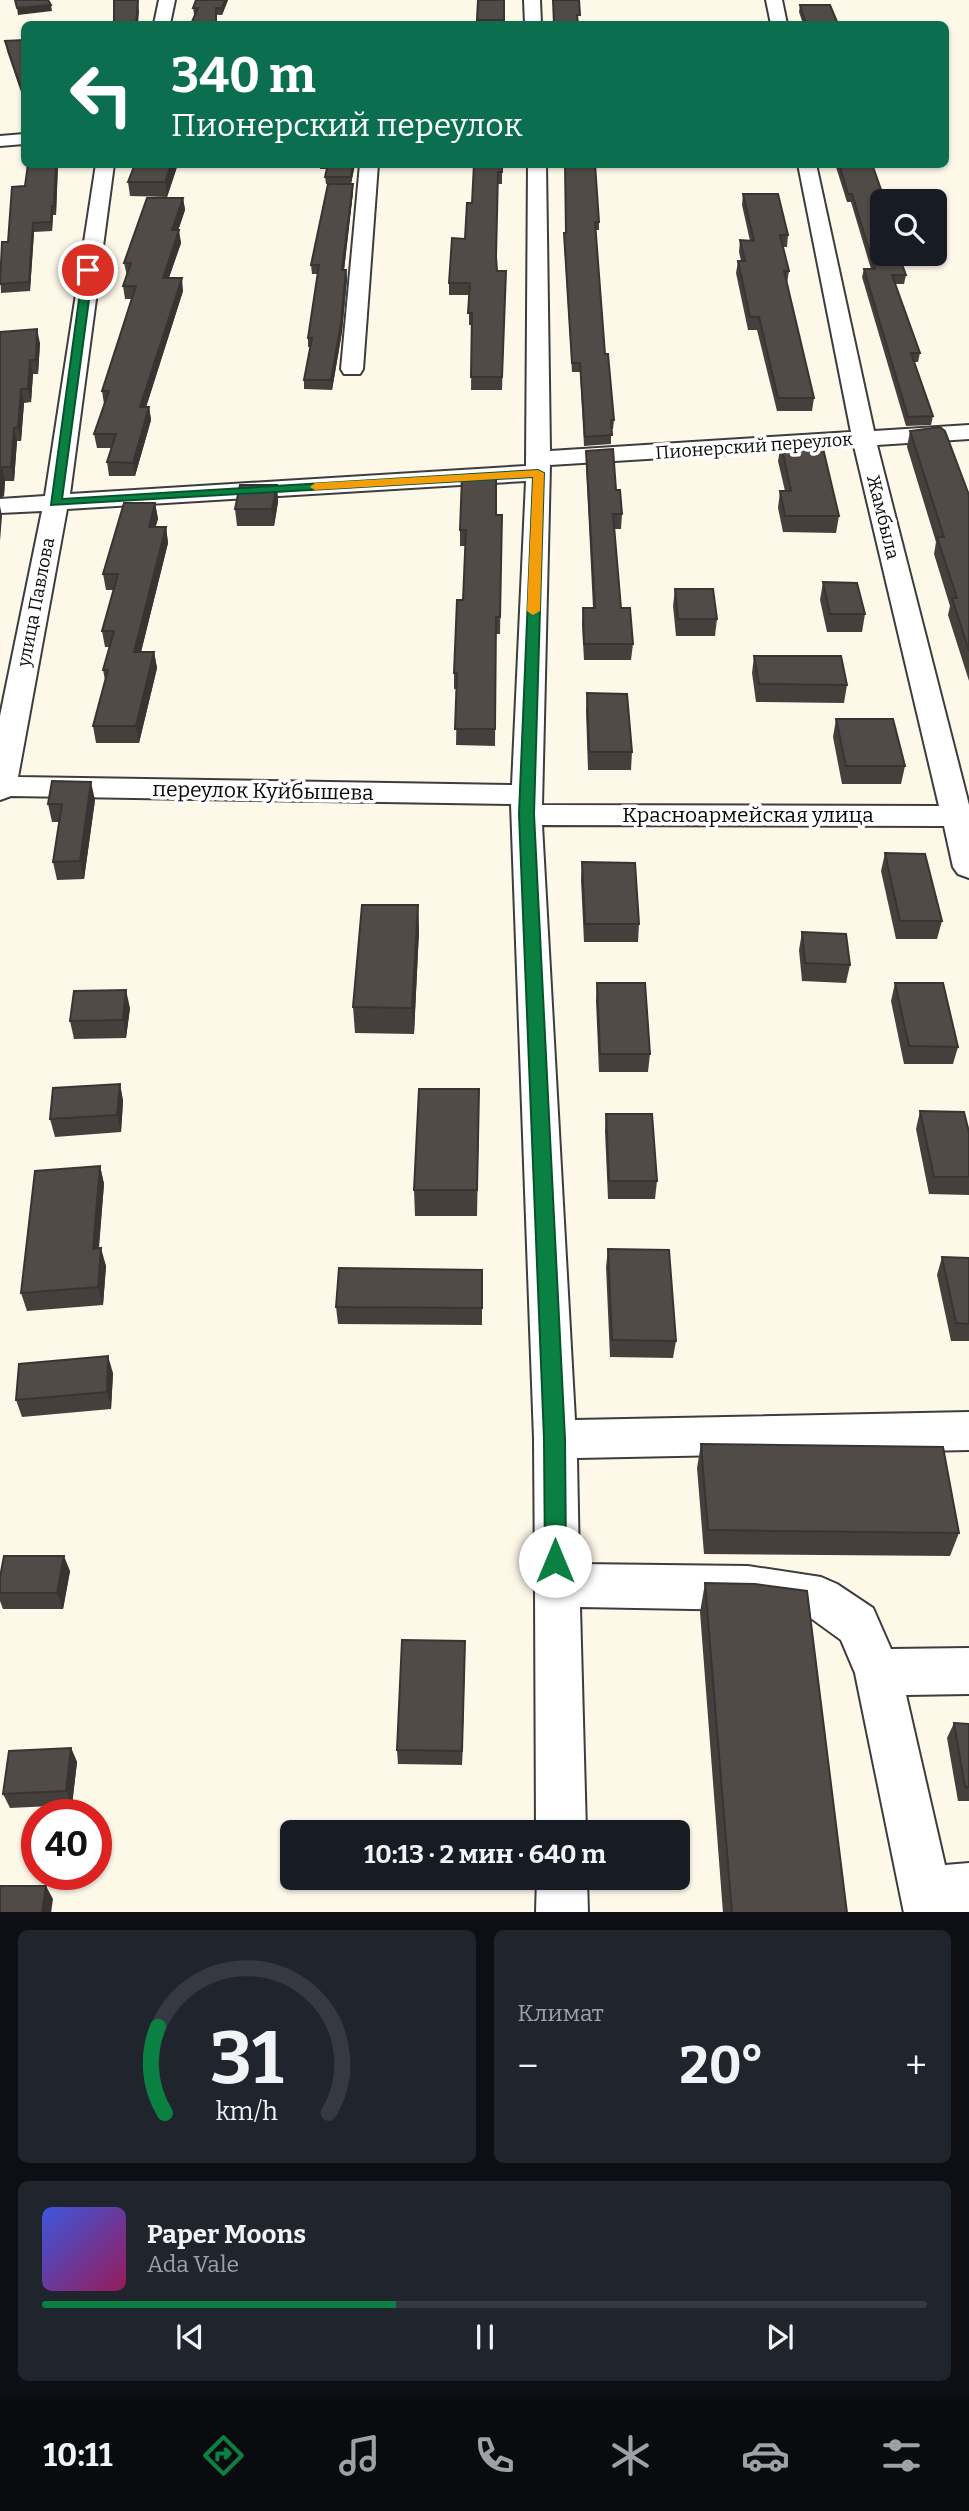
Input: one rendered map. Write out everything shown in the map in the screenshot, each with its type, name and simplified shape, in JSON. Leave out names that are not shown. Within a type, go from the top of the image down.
[{"type":"street","points":[[163,21],[167,0]]},
{"type":"street","points":[[532,0],[533,21]]},
{"type":"street","points":[[774,0],[778,21]]},
{"type":"street","points":[[0,141],[21,139]]},
{"type":"street","name":"улица Павлова","points":[[0,788],[56,503],[103,168]]},
{"type":"street","points":[[352,369],[369,168]]},
{"type":"street","points":[[537,168],[538,466],[526,805],[555,1439],[555,1585],[561,1820]]},
{"type":"street","name":"Жамбыла","points":[[808,168],[864,439],[963,816],[969,867]]},
{"type":"street","name":"Пионерский переулок","points":[[0,506],[969,432]]},
{"type":"street","name":"переулок Куйбышева","points":[[0,788],[526,805]]},
{"type":"street","name":"Красноармейская улица","points":[[526,805],[963,816]]},
{"type":"street","points":[[555,1439],[969,1431]]},
{"type":"street","points":[[555,1585],[748,1588],[821,1600],[857,1624],[878,1672],[941,1898]]},
{"type":"street","points":[[878,1672],[969,1671]]},
{"type":"street","points":[[562,1890],[562,1912]]},
{"type":"building","points":[[15,0],[48,0],[51,5],[17,8]]},
{"type":"building","points":[[114,0],[138,0],[136,21],[114,21]]},
{"type":"building","points":[[196,0],[225,0],[222,8],[216,8],[216,21],[192,21],[198,8],[193,8]]},
{"type":"building","points":[[478,0],[504,0],[504,20],[477,20]]},
{"type":"building","points":[[553,0],[579,0],[578,21],[554,21]]},
{"type":"building","points":[[800,5],[830,5],[837,21],[805,21]]},
{"type":"building","points":[[21,40],[21,85],[20,85],[5,41]]},
{"type":"building","points":[[27,168],[56,168],[51,222],[33,223],[29,282],[0,284],[2,242],[8,242],[12,187],[25,186]]},
{"type":"building","points":[[133,168],[170,168],[165,182],[128,182]]},
{"type":"building","points":[[327,168],[352,168],[351,177],[325,177]]},
{"type":"building","points":[[474,168],[502,168],[502,172],[498,172],[496,257],[497,271],[506,271],[502,377],[471,377],[472,313],[468,313],[470,283],[449,283],[452,238],[465,239],[467,203],[472,203]]},
{"type":"building","points":[[565,168],[595,168],[599,222],[595,222],[605,354],[608,354],[614,420],[611,420],[612,435],[585,437],[580,363],[572,363]]},
{"type":"building","points":[[840,168],[873,168],[881,189],[870,189],[870,253],[852,194],[848,194]]},
{"type":"building","points":[[328,184],[353,184],[342,270],[346,270],[341,323],[331,380],[304,380],[312,338],[308,338],[319,265],[311,265]]},
{"type":"building","points":[[743,194],[778,194],[788,235],[780,235],[789,271],[784,271],[814,398],[778,398],[759,317],[750,317],[738,261],[745,261],[740,240],[754,241]]},
{"type":"building","points":[[147,198],[183,198],[172,230],[179,230],[163,278],[182,278],[140,407],[149,407],[133,463],[107,462],[116,434],[94,434],[109,391],[102,391],[136,286],[123,286],[131,263],[124,263]]},
{"type":"building","points":[[874,266],[903,266],[906,275],[892,275],[920,353],[911,353],[933,416],[908,417],[864,269],[875,269]]},
{"type":"building","points":[[37,329],[36,360],[30,360],[28,389],[21,389],[11,467],[2,467],[0,482],[0,332]]},
{"type":"building","points":[[940,427],[945,431],[969,495],[969,651],[952,598],[957,598],[937,537],[944,537],[910,431]]},
{"type":"building","points":[[781,444],[822,444],[839,516],[785,516],[780,491],[791,491]]},
{"type":"building","points":[[613,449],[616,490],[620,490],[622,514],[613,514],[621,608],[630,608],[633,644],[584,644],[583,608],[595,608],[586,451]]},
{"type":"building","points":[[462,476],[496,476],[496,515],[502,515],[500,617],[496,617],[495,729],[455,729],[457,600],[463,600],[466,530],[460,530]]},
{"type":"building","points":[[240,485],[277,485],[272,509],[235,509]]},
{"type":"building","points":[[124,503],[155,503],[149,527],[166,527],[134,652],[154,652],[136,726],[93,726],[108,670],[103,670],[114,631],[102,631],[118,574],[103,574]]},
{"type":"building","points":[[823,582],[857,583],[865,614],[830,614]]},
{"type":"building","points":[[675,589],[713,589],[717,619],[678,619]]},
{"type":"building","points":[[754,656],[841,656],[847,685],[759,684]]},
{"type":"building","points":[[587,693],[627,694],[632,752],[589,752]]},
{"type":"building","points":[[836,719],[893,719],[905,766],[846,766]]},
{"type":"building","points":[[52,781],[91,782],[80,861],[53,862],[62,804],[48,804]]},
{"type":"building","points":[[885,853],[925,854],[942,921],[900,921]]},
{"type":"building","points":[[582,862],[635,863],[639,924],[585,924]]},
{"type":"building","points":[[362,905],[418,905],[412,1008],[353,1007]]},
{"type":"building","points":[[802,932],[846,934],[850,965],[805,963]]},
{"type":"building","points":[[597,983],[645,983],[650,1054],[600,1054]]},
{"type":"building","points":[[895,983],[943,983],[958,1047],[909,1046]]},
{"type":"building","points":[[126,990],[123,1020],[70,1021],[74,991]]},
{"type":"building","points":[[120,1084],[117,1115],[50,1119],[53,1088]]},
{"type":"building","points":[[419,1089],[479,1089],[477,1190],[414,1190]]},
{"type":"building","points":[[920,1111],[964,1112],[969,1132],[969,1177],[934,1177]]},
{"type":"building","points":[[606,1114],[652,1114],[657,1181],[609,1181]]},
{"type":"building","points":[[100,1166],[93,1249],[101,1248],[98,1287],[21,1293],[35,1171]]},
{"type":"building","points":[[608,1249],[669,1250],[676,1341],[612,1340]]},
{"type":"building","points":[[942,1257],[969,1258],[969,1324],[956,1323]]},
{"type":"building","points":[[339,1268],[482,1270],[482,1308],[336,1307]]},
{"type":"building","points":[[108,1356],[107,1392],[16,1400],[19,1364]]},
{"type":"building","points":[[701,1444],[943,1447],[959,1533],[708,1530]]},
{"type":"building","points":[[4,1556],[64,1556],[57,1593],[0,1593]]},
{"type":"building","points":[[705,1583],[755,1584],[807,1591],[847,1912],[732,1912]]},
{"type":"building","points":[[402,1640],[465,1641],[462,1751],[397,1750]]},
{"type":"building","points":[[954,1723],[969,1724],[969,1787],[965,1787]]},
{"type":"building","points":[[71,1748],[66,1791],[3,1794],[9,1751]]},
{"type":"building","points":[[0,1886],[21,1886],[21,1890],[45,1890],[42,1912],[0,1912]]},
{"type":"slow traffic","points":[[315,487],[538,473],[533,611]]},
{"type":"route","points":[[88,270],[56,503],[538,473],[526,814],[555,1439],[555,1561]]}]
